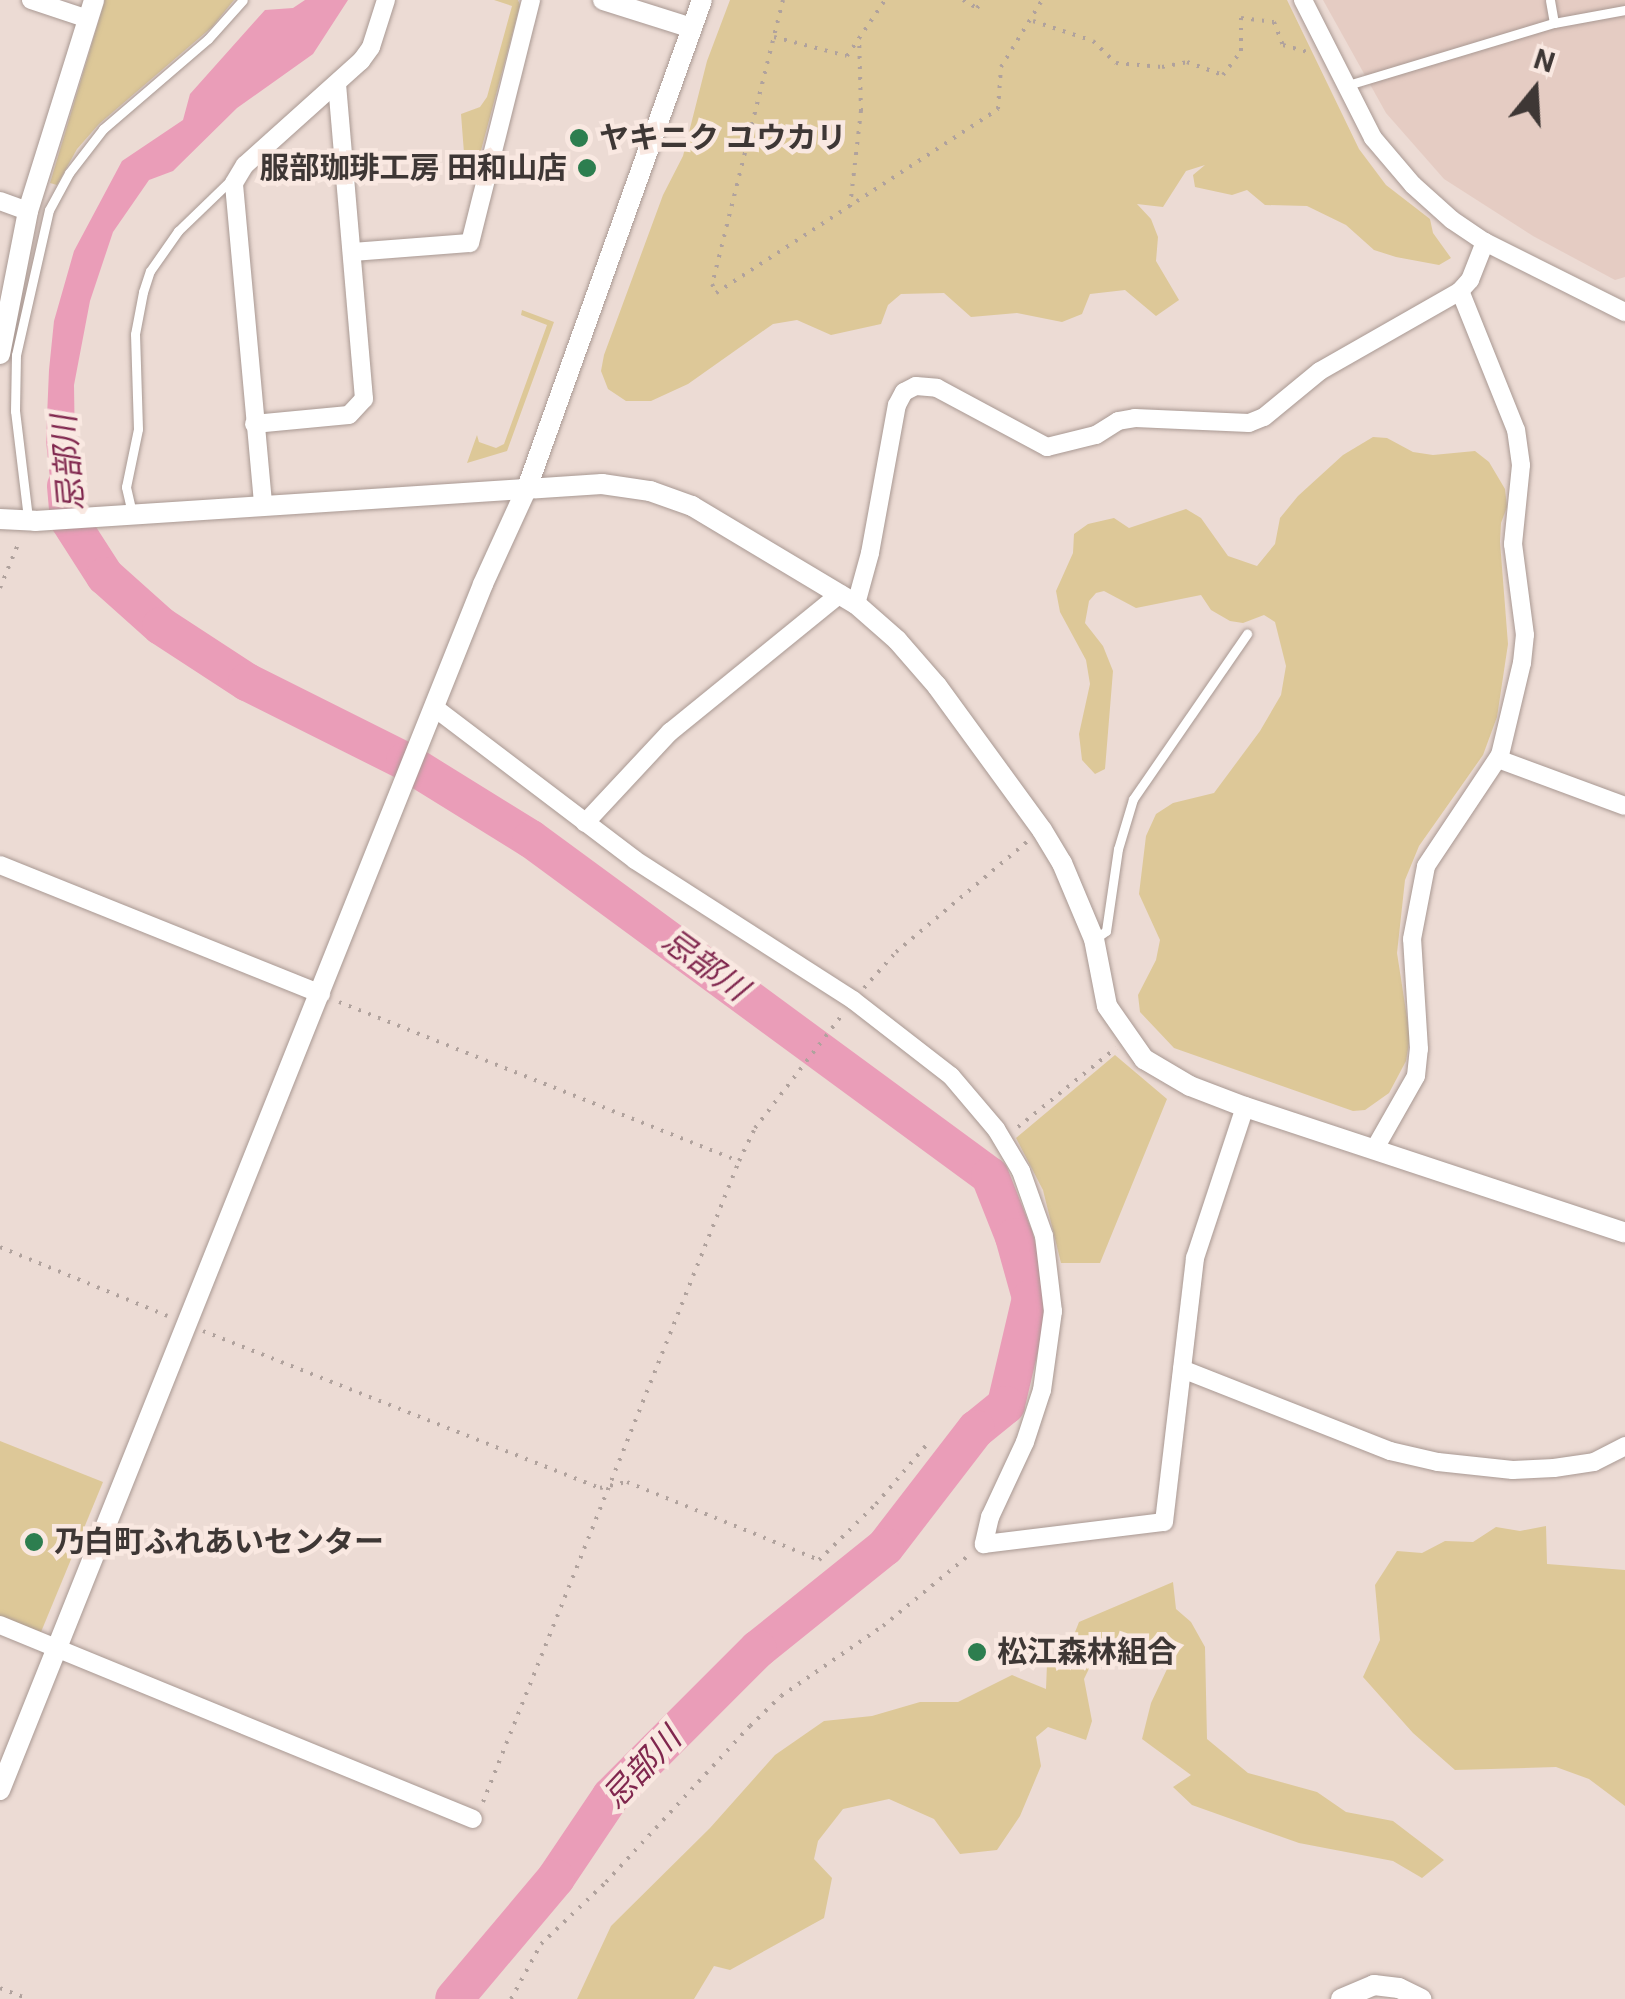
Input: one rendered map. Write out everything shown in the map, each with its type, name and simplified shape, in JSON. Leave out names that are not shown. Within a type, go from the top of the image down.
[{"type":"street","points":[[0,354],[28,210],[90,9],[30,0]]},
{"type":"street","points":[[263,503],[234,183],[238,174],[338,84],[370,47],[386,0]]},
{"type":"street","points":[[352,252],[470,243],[531,0]]},
{"type":"street","points":[[603,0],[692,28]]},
{"type":"street","points":[[0,1790],[527,488],[702,0]]},
{"type":"street","points":[[1303,0],[1373,138],[1412,185],[1485,242],[1625,312]]},
{"type":"street","points":[[254,424],[348,415],[361,406],[364,387],[338,84]]},
{"type":"street","points":[[0,201],[28,210]]},
{"type":"street","points":[[585,823],[670,732],[848,599],[870,553],[897,405],[904,392],[916,386],[937,388],[1047,446],[1096,435],[1118,421],[1135,418],[1250,422],[1264,417],[1320,372],[1460,292],[1470,280],[1485,242]]},
{"type":"street","points":[[1374,1150],[1416,1076],[1420,1049],[1412,939],[1426,866],[1498,759],[1525,636],[1513,544],[1521,466],[1516,430],[1460,292]]},
{"type":"street","points":[[0,519],[32,521],[602,484],[650,491],[692,506],[848,599],[897,640],[936,686],[1042,830],[1094,939],[1106,1006],[1128,1042],[1165,1074],[1245,1107],[1625,1233]]},
{"type":"street","points":[[434,711],[585,823],[852,1002],[951,1076],[1002,1140],[1021,1171],[1044,1236],[1053,1311],[1042,1390],[1024,1442],[990,1517],[984,1544],[1164,1522],[1198,1246],[1245,1107]]},
{"type":"street","points":[[1498,759],[1625,806]]},
{"type":"street","points":[[0,866],[321,994]]},
{"type":"street","points":[[1182,1369],[1390,1451],[1438,1462],[1513,1470],[1554,1468],[1594,1462],[1625,1446]]},
{"type":"street","points":[[0,1625],[473,1819]]},
{"type":"street","points":[[1341,1999],[1374,1985],[1400,1988],[1422,1999]]},
{"type":"lane","points":[[32,521],[15,411],[16,355],[50,210],[94,139],[208,39],[244,0]]},
{"type":"lane","points":[[1550,0],[1554,23]]},
{"type":"lane","points":[[1345,86],[1554,23],[1625,10]]},
{"type":"lane","points":[[127,514],[126,487],[138,429],[135,334],[143,292],[150,271],[178,231],[238,174]]},
{"type":"lane","points":[[1094,939],[1106,931],[1118,849],[1132,799],[1247,634]]},
{"type":"path","points":[[783,0],[712,290],[725,291],[998,109],[1001,67],[1033,21],[1042,0]]},
{"type":"path","points":[[774,37],[847,56],[885,0]]},
{"type":"path","points":[[964,0],[977,8],[983,0]]},
{"type":"path","points":[[1033,21],[1093,41],[1116,63],[1162,67],[1187,62],[1223,74],[1241,51],[1241,18],[1274,22],[1283,45],[1301,54],[1326,47]]},
{"type":"path","points":[[850,207],[861,111],[860,37]]},
{"type":"path","points":[[0,588],[32,521]]},
{"type":"path","points":[[473,1819],[755,1128],[852,1002],[896,952],[1042,830]]},
{"type":"path","points":[[321,994],[739,1161]]},
{"type":"path","points":[[1002,1140],[1118,1047]]},
{"type":"path","points":[[0,1247],[600,1488],[627,1482],[819,1560],[876,1504],[929,1442]]},
{"type":"path","points":[[511,1999],[541,1944],[781,1696],[884,1626],[984,1544]]},
{"type":"path","points":[[0,1988],[28,1999]]},
{"type":"shaded area","points":[[105,0],[234,0],[212,27],[99,124],[77,149],[57,185],[50,183]]},
{"type":"shaded area","points":[[494,0],[518,0],[520,5],[473,180],[466,179],[461,114],[480,107],[487,97],[512,6]]},
{"type":"shaded area","points":[[730,0],[1287,0],[1359,149],[1386,185],[1430,219],[1433,233],[1451,258],[1439,265],[1396,257],[1374,250],[1346,225],[1307,206],[1265,205],[1247,190],[1232,195],[1195,187],[1193,175],[1205,165],[1186,171],[1163,207],[1137,204],[1151,219],[1158,237],[1156,261],[1179,300],[1156,316],[1125,290],[1090,294],[1082,314],[1062,322],[1017,313],[971,317],[944,293],[901,294],[888,305],[881,324],[831,335],[797,320],[773,324],[688,384],[651,401],[626,401],[608,389],[601,371],[604,355],[663,195],[683,156],[707,61]]},
{"type":"shaded area","points":[[1323,0],[1625,0],[1625,277],[1615,280],[1533,236],[1444,179],[1386,113]]},
{"type":"shaded area","points":[[522,310],[554,322],[507,451],[467,463],[477,435],[479,442],[496,448],[504,444],[547,325],[521,315]]},
{"type":"shaded area","points":[[1373,437],[1387,438],[1413,452],[1433,455],[1475,451],[1489,462],[1505,489],[1507,507],[1500,542],[1508,644],[1497,717],[1483,755],[1419,846],[1405,880],[1397,953],[1410,1037],[1406,1061],[1389,1093],[1365,1110],[1353,1111],[1174,1048],[1140,1012],[1138,995],[1156,960],[1160,940],[1139,894],[1146,836],[1156,814],[1173,803],[1214,793],[1260,731],[1281,695],[1286,666],[1275,622],[1264,615],[1243,623],[1230,621],[1211,610],[1201,595],[1136,608],[1104,591],[1096,593],[1089,601],[1085,623],[1103,646],[1113,671],[1105,769],[1095,774],[1082,760],[1079,734],[1090,684],[1086,660],[1060,612],[1056,591],[1073,553],[1074,534],[1088,524],[1114,518],[1129,528],[1186,509],[1201,518],[1228,556],[1257,566],[1275,544],[1280,518],[1298,496],[1343,455]]},
{"type":"shaded area","points":[[1115,1055],[1167,1099],[1100,1263],[1061,1263],[1043,1190],[1016,1138]]},
{"type":"shaded area","points":[[0,1441],[103,1482],[41,1632],[0,1616]]},
{"type":"shaded area","points":[[1546,1526],[1547,1564],[1625,1570],[1625,1806],[1589,1779],[1556,1767],[1455,1770],[1413,1733],[1363,1677],[1380,1640],[1375,1585],[1397,1551],[1422,1553],[1445,1541],[1473,1542],[1496,1527],[1520,1531]]},
{"type":"shaded area","points":[[1173,1582],[1176,1609],[1191,1622],[1205,1647],[1207,1739],[1248,1773],[1317,1792],[1346,1812],[1393,1821],[1444,1860],[1422,1878],[1393,1861],[1299,1843],[1192,1805],[1173,1787],[1191,1775],[1142,1739],[1151,1703],[1168,1667],[1143,1639],[1099,1648],[1084,1679],[1092,1721],[1086,1740],[1048,1727],[1036,1737],[1041,1766],[1020,1816],[997,1850],[960,1854],[934,1819],[889,1799],[843,1809],[818,1841],[814,1859],[832,1878],[824,1918],[730,1970],[714,1966],[694,1999],[577,1999],[611,1926],[710,1828],[775,1755],[824,1721],[872,1716],[920,1702],[958,1702],[1012,1675],[1046,1689],[1047,1664],[1066,1655],[1079,1622]]},
{"type":"water","points":[[305,0],[348,0],[313,54],[237,108],[173,171],[149,180],[113,232],[90,301],[74,385],[75,452],[95,530],[56,534],[46,441],[49,370],[54,321],[74,251],[122,161],[183,120],[190,94],[265,10],[293,8]]},
{"type":"pier","points":[[89,496],[99,526],[51,531],[45,500]]},
{"type":"waterway","name":"忌部川","points":[[66,486],[69,520],[105,576],[161,626],[247,682],[405,761],[531,839],[990,1176],[1014,1237],[1031,1298],[1006,1405],[976,1429],[885,1547],[758,1649],[611,1796],[556,1878],[454,1999]]},
{"type":"place","name":"ヤキニク ユウカリ","points":[[579,138]]},
{"type":"place","name":"服部珈琲工房 田和山店","points":[[587,168]]},
{"type":"place","name":"乃白町ふれあいセンター","points":[[34,1542]]},
{"type":"place","name":"松江森林組合","points":[[977,1652]]}]
